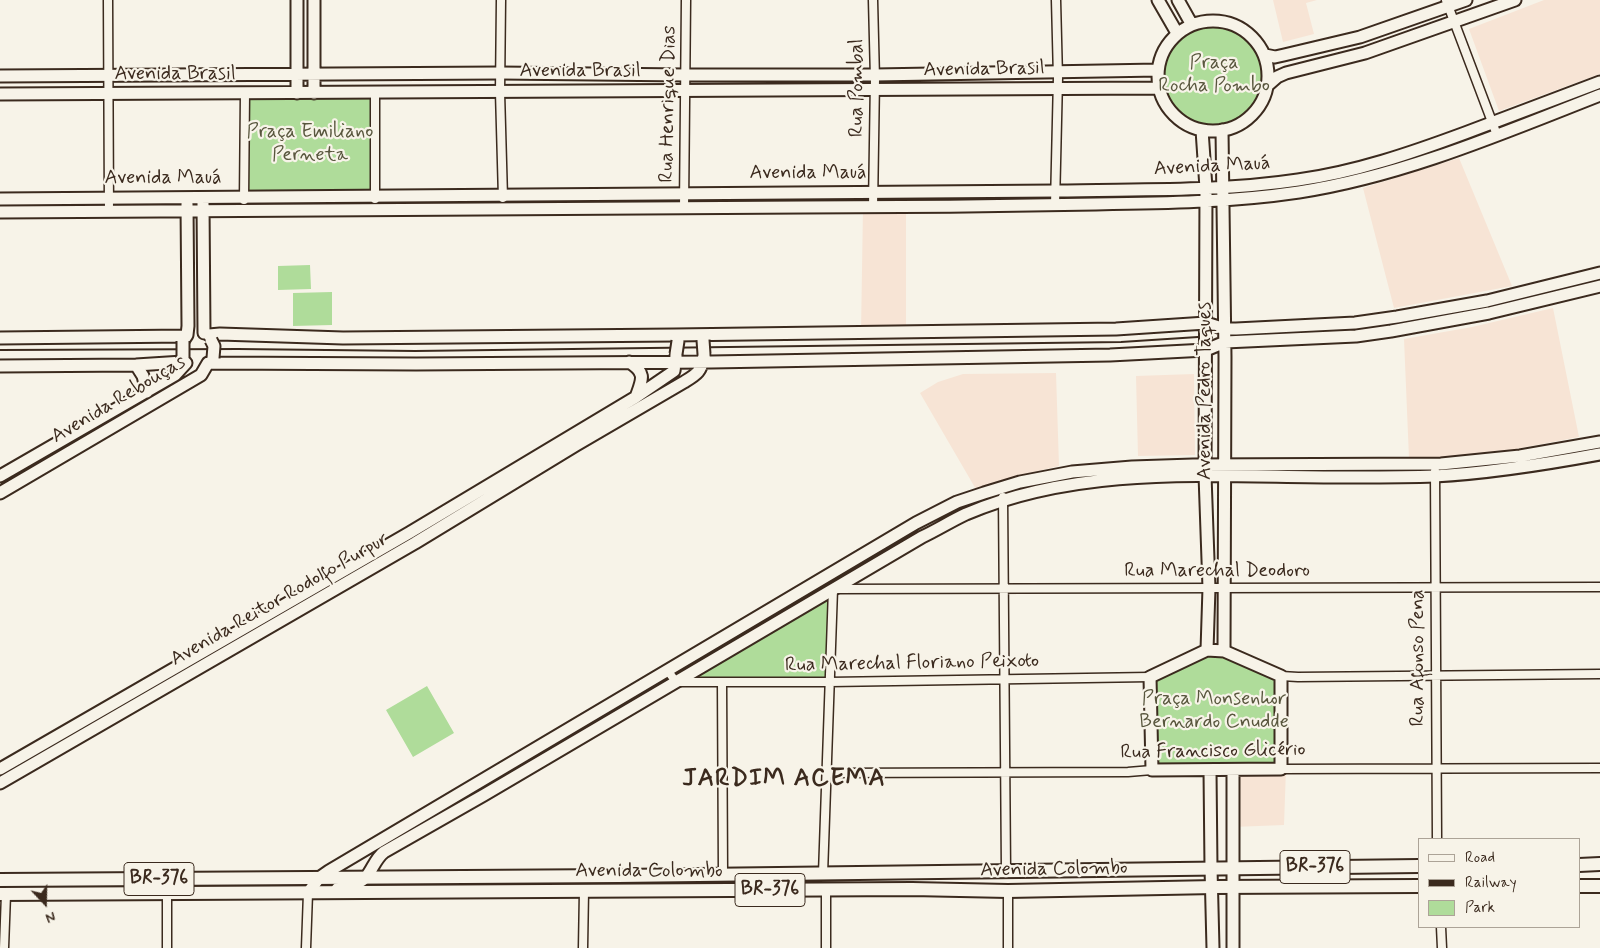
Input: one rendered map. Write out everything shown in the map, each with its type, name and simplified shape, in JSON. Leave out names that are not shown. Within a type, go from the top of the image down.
[{"type":"main road","points":[[297,0],[297,93]]},
{"type":"main road","points":[[314,0],[314,93]]},
{"type":"main road","points":[[1158,0],[1178,33]]},
{"type":"main road","points":[[1178,0],[1192,25]]},
{"type":"main road","points":[[1264,55],[1284,55],[1360,37],[1447,3],[1466,0]]},
{"type":"main road","points":[[1269,84],[1269,70],[1264,55],[1255,40],[1242,28],[1225,22],[1207,21],[1192,25],[1178,33],[1164,50],[1158,70],[1159,88],[1165,102],[1175,116],[1202,130],[1222,130],[1248,118],[1258,108],[1269,84],[1277,77],[1286,73],[1365,53],[1515,0]]},
{"type":"main road","name":"Avenida Brasil","points":[[0,76],[500,73],[686,75],[1158,70]]},
{"type":"main road","name":"Avenida Mauá","points":[[0,199],[244,198],[502,208],[873,207],[1224,201],[1300,192],[1350,182],[1415,158],[1492,123],[1600,82]]},
{"type":"main road","name":"Avenida Brasil","points":[[0,94],[1159,88]]},
{"type":"main road","name":"Avenida Mauá","points":[[0,212],[244,210],[503,195],[1056,191],[1224,187],[1298,180],[1343,172],[1386,161],[1415,158],[1496,135],[1600,96]]},
{"type":"main road","name":"Avenida Pedro Taques","points":[[1202,130],[1206,188],[1205,470],[1208,588],[1207,650]]},
{"type":"main road","name":"Avenida Pedro Taques","points":[[1222,130],[1225,330],[1224,651]]},
{"type":"main road","name":"Avenida Rebouças","points":[[0,476],[175,375],[184,361],[187,272],[186,198]]},
{"type":"main road","name":"Avenida Rebouças","points":[[2,488],[201,375],[210,361],[214,346],[208,336],[203,272],[202,198]]},
{"type":"main road","points":[[187,272],[203,272]]},
{"type":"main road","points":[[0,338],[185,337],[220,334],[343,338],[681,338],[1116,329],[1206,323],[1225,330],[1355,323],[1486,301],[1600,273]]},
{"type":"main road","points":[[0,366],[136,365],[184,361],[426,364],[629,362],[676,358],[1110,355],[1206,350],[1225,342],[1356,336],[1489,313],[1600,286]]},
{"type":"main road","points":[[1355,323],[1356,336]]},
{"type":"main road","points":[[573,440],[692,377],[701,368],[703,358],[702,337]]},
{"type":"main road","points":[[573,440],[674,371],[681,338]]},
{"type":"main road","points":[[629,362],[639,369],[641,374],[641,383],[636,397]]},
{"type":"main road","points":[[136,365],[143,376],[147,392]]},
{"type":"main road","name":"Avenida Reitor Rodolfo Purpur","points":[[0,783],[164,690],[573,440]]},
{"type":"main road","points":[[1520,462],[1600,442]]},
{"type":"main road","points":[[308,892],[319,878],[916,523],[958,502],[1020,482],[1072,472],[1435,470],[1600,454]]},
{"type":"main road","points":[[308,892],[349,886],[366,878],[379,856],[384,852],[493,790],[922,537],[965,514],[1037,491],[1132,472]]},
{"type":"main road","name":"Avenida Reitor Rodolfo Purpur","points":[[0,769],[200,654],[361,568]]},
{"type":"main road","points":[[1152,770],[1150,677],[1207,650],[1224,651],[1281,676],[1281,770]]},
{"type":"main road","points":[[200,654],[207,664]]},
{"type":"main road","points":[[157,679],[164,690]]},
{"type":"main road","points":[[127,696],[134,707]]},
{"type":"main road","points":[[30,751],[36,762]]},
{"type":"main road","name":"Rua Francisco Glicério","points":[[1152,770],[1281,770]]},
{"type":"main road","points":[[1210,770],[1213,948]]},
{"type":"main road","points":[[1232,948],[1233,770]]},
{"type":"main road","points":[[486,778],[493,790]]},
{"type":"main road","points":[[1580,865],[1600,864]]},
{"type":"main road","name":"Avenida Colombo","points":[[0,880],[823,874],[1418,866]]},
{"type":"main road","points":[[912,889],[915,872]]},
{"type":"main road","points":[[925,889],[928,872]]},
{"type":"main road","points":[[686,891],[690,883],[699,874]]},
{"type":"main road","points":[[444,891],[466,876]]},
{"type":"main road","points":[[62,894],[81,886],[82,880]]},
{"type":"main road","name":"Avenida Colombo","points":[[3,894],[912,889],[1008,891],[1212,887],[1418,886]]},
{"type":"main road","points":[[1580,886],[1600,886]]},
{"type":"street","points":[[108,0],[109,211]]},
{"type":"street","points":[[501,0],[502,208]]},
{"type":"street","name":"Rua Henrique Dias","points":[[684,207],[686,0]]},
{"type":"street","name":"Rua Pombal","points":[[873,0],[873,207]]},
{"type":"street","points":[[1055,205],[1058,88],[1056,0]]},
{"type":"street","points":[[1447,3],[1496,135]]},
{"type":"street","points":[[375,92],[375,203]]},
{"type":"street","points":[[244,210],[245,93]]},
{"type":"street","name":"Rua Afonso Pena","points":[[1435,470],[1437,838]]},
{"type":"street","points":[[1000,488],[1004,500],[1006,871]]},
{"type":"street","points":[[823,874],[833,589],[826,577]]},
{"type":"street","name":"Rua Marechal Deodoro","points":[[833,589],[1600,587]]},
{"type":"street","points":[[668,671],[676,682]]},
{"type":"street","points":[[1281,676],[1600,674]]},
{"type":"street","name":"Rua Marechal Floriano Peixoto","points":[[676,682],[830,682],[1150,677]]},
{"type":"street","points":[[722,682],[723,874]]},
{"type":"street","name":"Rua Francisco Glicério","points":[[1281,770],[1600,768]]},
{"type":"street","name":"Rua Francisco Glicério","points":[[827,773],[1152,770]]},
{"type":"street","points":[[826,890],[826,948]]},
{"type":"street","points":[[583,948],[584,891]]},
{"type":"street","points":[[1008,891],[1008,948]]},
{"type":"street","points":[[306,948],[308,892]]},
{"type":"street","points":[[167,893],[167,948]]},
{"type":"street","points":[[3,894],[4,948]]},
{"type":"street","points":[[1441,928],[1442,948]]},
{"type":"shaded area","points":[[1273,0],[1317,0],[1306,3],[1314,34],[1283,42]]},
{"type":"shaded area","points":[[1544,0],[1600,0],[1600,74],[1499,111],[1469,29]]},
{"type":"shaded area","points":[[1459,158],[1512,286],[1394,308],[1363,188]]},
{"type":"shaded area","points":[[906,206],[906,332],[861,333],[863,207]]},
{"type":"shaded area","points":[[1553,308],[1579,437],[1500,452],[1441,458],[1409,458],[1404,339],[1472,327]]},
{"type":"shaded area","points":[[1056,373],[1059,466],[1018,476],[977,491],[920,393],[938,382],[963,374]]},
{"type":"shaded area","points":[[1194,374],[1195,455],[1138,456],[1136,376]]},
{"type":"shaded area","points":[[1286,769],[1284,825],[1233,827],[1233,770]]},
{"type":"green space","name":"Praça Rocha Pombo","points":[[1213,21],[1234,25],[1252,37],[1264,55],[1268,76],[1264,97],[1252,115],[1234,127],[1213,131],[1192,127],[1174,115],[1162,97],[1158,76],[1162,55],[1174,37],[1192,25]]},
{"type":"green space","name":"Praça Emiliano Perneta","points":[[375,92],[375,197],[244,198],[245,93]]},
{"type":"green space","points":[[310,265],[311,289],[278,290],[278,266]]},
{"type":"green space","points":[[332,292],[332,325],[293,326],[293,293]]},
{"type":"green space","points":[[833,589],[830,682],[676,682]]},
{"type":"green space","name":"Praça Monsenhor Bernardo Cnudde","points":[[1207,650],[1281,676],[1281,769],[1152,770],[1150,677]]},
{"type":"green space","points":[[427,686],[454,733],[413,757],[386,710]]},
{"type":"railway","points":[[0,350],[238,349],[415,351],[1121,342],[1198,337]]},
{"type":"district","name":"JARDIM ACEMA","points":[[784,780]]}]
